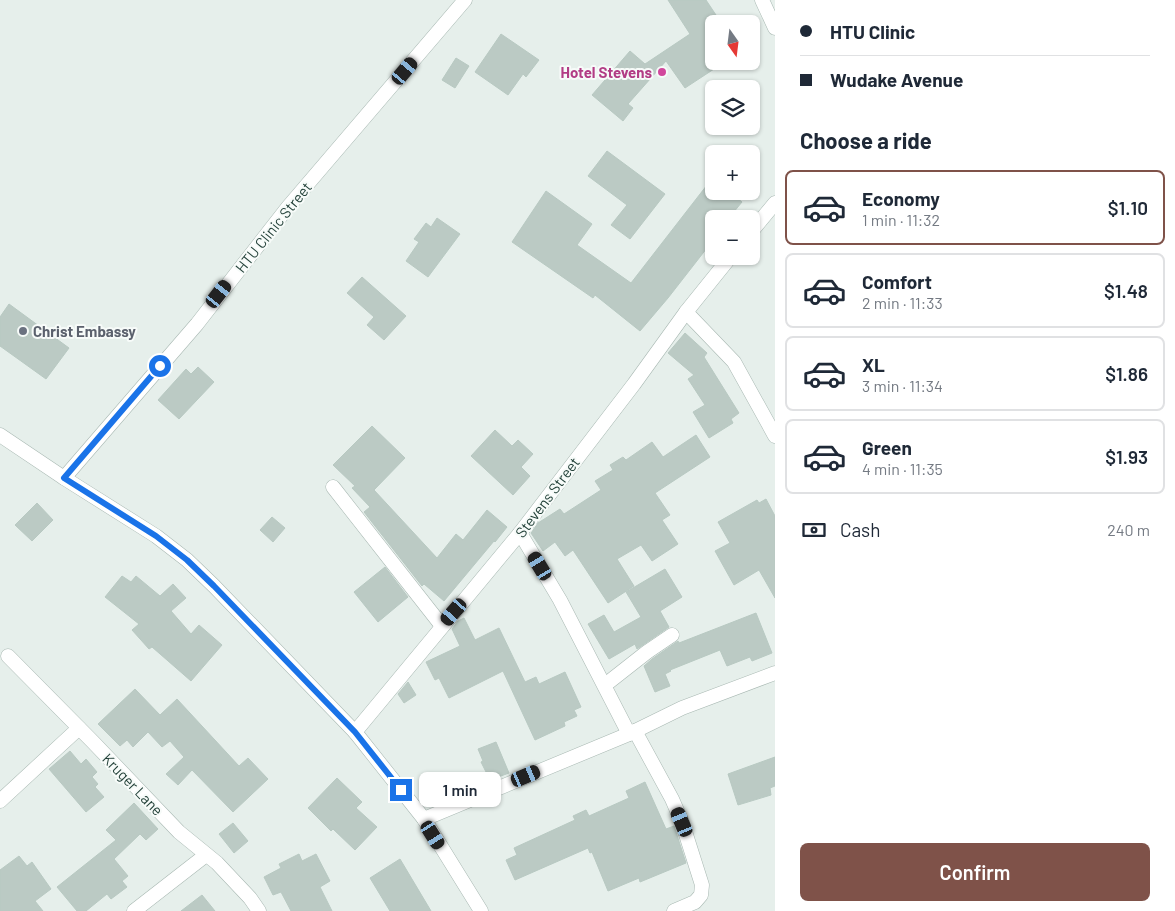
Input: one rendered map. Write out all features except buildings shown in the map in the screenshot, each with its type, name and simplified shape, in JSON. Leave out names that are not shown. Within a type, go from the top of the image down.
[{"type":"street","name":"HTU Clinic Street","points":[[64,478],[197,324],[288,207],[465,0]]},
{"type":"street","points":[[762,0],[775,28]]},
{"type":"street","points":[[760,221],[775,203]]},
{"type":"street","name":"Stevens Street","points":[[355,732],[520,533],[628,392],[686,312],[724,265]]},
{"type":"street","points":[[686,312],[734,362],[775,436]]},
{"type":"street","points":[[0,435],[156,536],[187,560],[214,586],[355,732],[424,819],[480,911]]},
{"type":"street","points":[[333,486],[442,626]]},
{"type":"street","points":[[520,533],[672,799],[682,822],[702,885],[701,895],[695,902],[674,911]]},
{"type":"street","points":[[605,684],[672,635]]},
{"type":"street","name":"Kruger Lane","points":[[8,656],[179,832],[217,863],[260,911]]},
{"type":"street","points":[[424,819],[632,732],[682,708],[775,673]]},
{"type":"street","points":[[0,801],[79,728]]},
{"type":"street","points":[[134,911],[206,855]]},
{"type":"place","name":"Hotel Stevens","points":[[662,72]]},
{"type":"place","name":"Christ Embassy","points":[[23,331]]},
{"type":"route","points":[[160,366],[64,478],[156,536],[187,560],[355,732],[401,790]]}]
